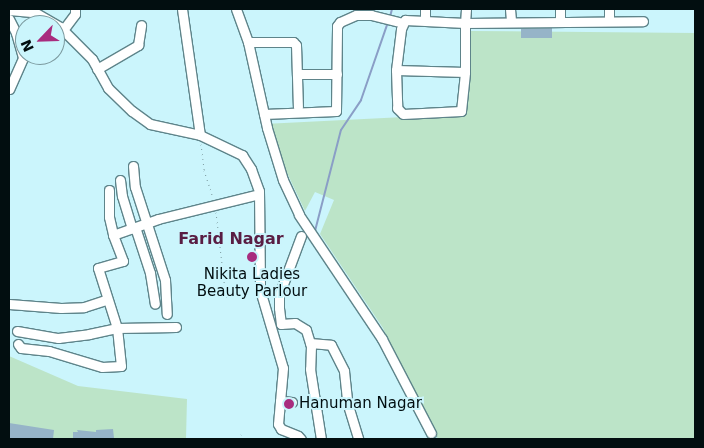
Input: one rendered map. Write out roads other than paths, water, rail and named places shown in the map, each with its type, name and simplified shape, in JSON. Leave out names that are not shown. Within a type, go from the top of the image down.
[{"type":"street","points":[[65,27],[75,14],[75,9]]},
{"type":"street","points":[[182,9],[200,136]]},
{"type":"street","points":[[236,9],[248,42],[264,114],[283,180],[299,215],[382,339],[431,433]]},
{"type":"street","points":[[425,9],[425,20]]},
{"type":"street","points":[[399,22],[396,70],[397,108],[403,114],[460,110],[463,107],[466,9]]},
{"type":"street","points":[[510,9],[511,22]]},
{"type":"street","points":[[560,9],[560,21]]},
{"type":"street","points":[[609,9],[609,20]]},
{"type":"street","points":[[9,10],[34,12],[39,15]]},
{"type":"street","points":[[264,114],[336,111],[337,26],[340,22],[356,15],[399,22],[404,20],[465,23],[643,21]]},
{"type":"street","points":[[9,19],[16,33],[22,58],[9,89]]},
{"type":"street","points":[[97,69],[138,45],[141,25]]},
{"type":"street","points":[[65,32],[92,59],[108,88],[132,112],[150,124],[200,136],[242,155],[251,169],[259,194],[260,290],[283,368],[279,427],[301,439]]},
{"type":"street","points":[[248,42],[293,42],[296,45],[298,107]]},
{"type":"street","points":[[396,70],[465,72]]},
{"type":"street","points":[[298,74],[337,74]]},
{"type":"street","points":[[133,166],[135,187],[166,280],[167,314]]},
{"type":"street","points":[[120,180],[122,196],[150,273],[155,304]]},
{"type":"street","points":[[18,344],[21,348],[49,352],[102,366],[121,366],[117,328],[106,300],[98,268],[123,261],[113,235],[109,217],[109,190]]},
{"type":"street","points":[[113,235],[146,223],[259,194]]},
{"type":"street","points":[[301,236],[279,295],[279,308],[281,324],[295,323],[306,330],[310,343],[310,370],[321,439]]},
{"type":"street","points":[[9,304],[61,308],[84,307],[106,300]]},
{"type":"street","points":[[17,331],[58,338],[117,328],[176,327]]},
{"type":"street","points":[[310,343],[331,345],[344,371],[347,402],[358,439]]},
{"type":"street","points":[[280,401],[292,402]]},
{"type":"waterway","points":[[390,17],[392,9]]},
{"type":"waterway","points":[[337,264],[315,231],[341,130],[361,100],[388,22]]},
{"type":"place","name":"Nikita Ladies Beauty Parlour","points":[[252,257]]},
{"type":"place","name":"Hanuman Nagar","points":[[289,404]]},
{"type":"district","name":"Farid Nagar","points":[[231,239]]}]
